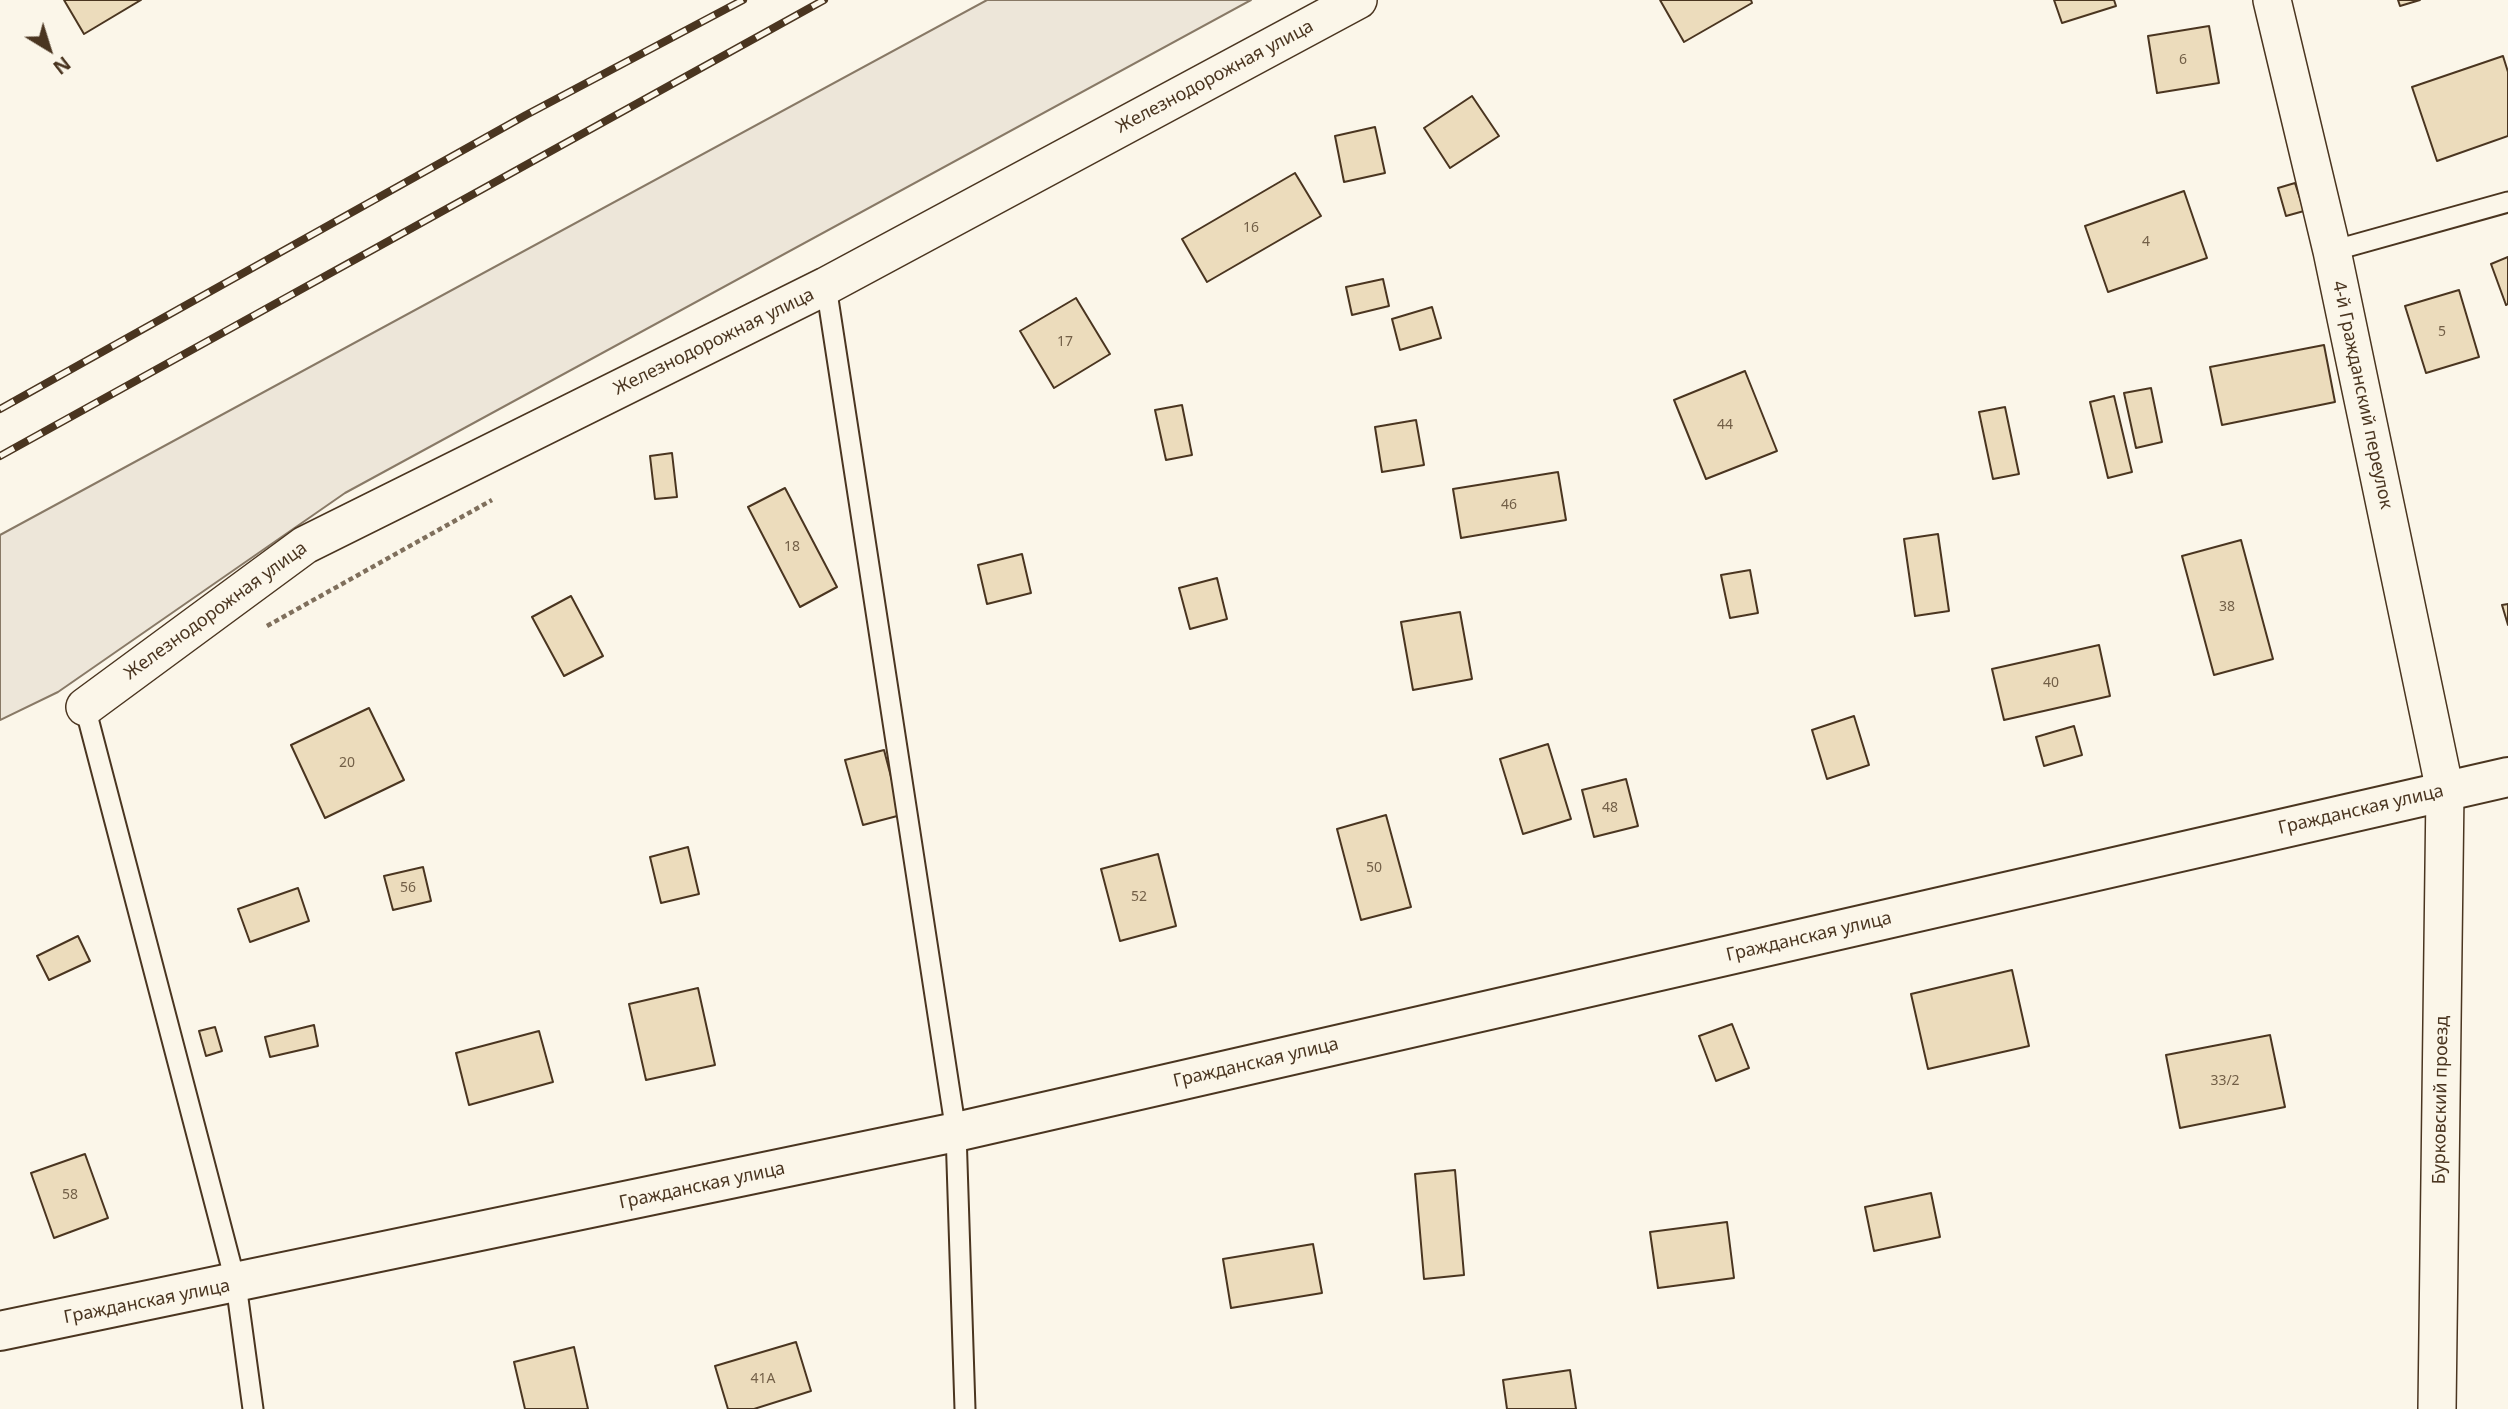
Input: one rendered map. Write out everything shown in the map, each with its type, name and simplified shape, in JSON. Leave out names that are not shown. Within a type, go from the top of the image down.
[{"type":"street","name":"Железнодорожная улица","points":[[85,707],[304,545],[826,286],[1359,0]]},
{"type":"street","name":"4-й Гражданский переулок","points":[[2272,0],[2332,251],[2445,791]]},
{"type":"street","name":"Гражданская улица","points":[[0,1331],[956,1132],[2508,777]]},
{"type":"street","name":"Бурковский проезд","points":[[2437,1409],[2445,791]]},
{"type":"lane","points":[[2332,251],[2508,202]]},
{"type":"lane","points":[[826,286],[956,1132],[965,1409]]},
{"type":"lane","points":[[85,707],[236,1284],[253,1409]]},
{"type":"shaded area","points":[[987,0],[1251,0],[345,493],[58,692],[0,720],[0,535]]},
{"type":"building","points":[[64,0],[141,0],[84,34]]},
{"type":"building","points":[[1660,0],[1751,0],[1752,3],[1684,42]]},
{"type":"building","points":[[2054,0],[2114,0],[2116,6],[2062,23]]},
{"type":"building","points":[[2398,0],[2420,0],[2400,6]]},
{"type":"building","points":[[2209,26],[2219,83],[2157,93],[2148,36]]},
{"type":"building","points":[[2503,56],[2508,72],[2508,136],[2437,161],[2412,87]]},
{"type":"building","points":[[1472,96],[1499,136],[1450,168],[1424,128]]},
{"type":"building","points":[[1375,127],[1385,173],[1344,182],[1335,136]]},
{"type":"building","points":[[1295,173],[1321,216],[1207,282],[1182,239]]},
{"type":"building","points":[[2295,183],[2304,211],[2286,216],[2278,188]]},
{"type":"building","points":[[2184,191],[2207,258],[2108,292],[2085,226]]},
{"type":"building","points":[[2508,257],[2508,304],[2506,305],[2491,264]]},
{"type":"building","points":[[1383,279],[1389,306],[1352,315],[1346,287]]},
{"type":"building","points":[[2459,290],[2479,357],[2426,373],[2405,306]]},
{"type":"building","points":[[1076,298],[1110,354],[1054,388],[1020,331]]},
{"type":"building","points":[[1432,307],[1441,338],[1400,350],[1392,319]]},
{"type":"building","points":[[2324,345],[2335,402],[2222,425],[2210,367]]},
{"type":"building","points":[[1745,371],[1777,451],[1706,479],[1674,400]]},
{"type":"building","points":[[2151,388],[2162,442],[2136,448],[2124,393]]},
{"type":"building","points":[[2114,396],[2132,472],[2108,478],[2090,402]]},
{"type":"building","points":[[1182,405],[1192,455],[1166,460],[1155,410]]},
{"type":"building","points":[[2005,407],[2019,474],[1993,479],[1979,412]]},
{"type":"building","points":[[1416,420],[1424,465],[1382,472],[1375,427]]},
{"type":"building","points":[[672,453],[677,497],[655,499],[650,456]]},
{"type":"building","points":[[1558,472],[1566,520],[1461,538],[1453,489]]},
{"type":"building","points":[[785,488],[837,587],[800,607],[748,507]]},
{"type":"building","points":[[1938,534],[1949,611],[1915,616],[1904,539]]},
{"type":"building","points":[[2241,540],[2273,659],[2214,675],[2182,556]]},
{"type":"building","points":[[1022,554],[1031,593],[987,604],[978,565]]},
{"type":"building","points":[[1750,570],[1758,613],[1730,618],[1721,575]]},
{"type":"building","points":[[1217,578],[1227,619],[1190,629],[1179,588]]},
{"type":"building","points":[[571,596],[603,656],[564,676],[532,617]]},
{"type":"building","points":[[2508,604],[2508,625],[2502,605]]},
{"type":"building","points":[[1460,612],[1472,679],[1413,690],[1401,622]]},
{"type":"building","points":[[2099,645],[2110,696],[2004,720],[1992,669]]},
{"type":"building","points":[[369,708],[404,780],[325,818],[291,745]]},
{"type":"building","points":[[1854,716],[1869,765],[1827,779],[1812,730]]},
{"type":"building","points":[[2074,726],[2082,755],[2044,766],[2036,737]]},
{"type":"building","points":[[1548,744],[1571,819],[1523,834],[1500,759]]},
{"type":"building","points":[[884,750],[901,815],[863,825],[845,760]]},
{"type":"building","points":[[1626,779],[1638,826],[1594,837],[1582,790]]},
{"type":"building","points":[[1386,815],[1411,907],[1361,920],[1337,829]]},
{"type":"building","points":[[688,847],[699,894],[661,903],[650,857]]},
{"type":"building","points":[[1158,854],[1176,926],[1120,941],[1101,869]]},
{"type":"building","points":[[423,867],[431,901],[393,910],[384,876]]},
{"type":"building","points":[[298,888],[309,921],[250,942],[238,909]]},
{"type":"building","points":[[78,936],[90,961],[49,980],[37,956]]},
{"type":"building","points":[[2012,970],[2029,1046],[1928,1069],[1911,994]]},
{"type":"building","points":[[698,988],[715,1065],[646,1080],[629,1004]]},
{"type":"building","points":[[1732,1024],[1749,1068],[1716,1081],[1699,1036]]},
{"type":"building","points":[[314,1025],[318,1046],[270,1057],[265,1037]]},
{"type":"building","points":[[215,1027],[222,1051],[206,1056],[199,1031]]},
{"type":"building","points":[[539,1031],[553,1082],[469,1105],[456,1053]]},
{"type":"building","points":[[2270,1035],[2285,1107],[2180,1128],[2166,1055]]},
{"type":"building","points":[[85,1154],[108,1218],[54,1238],[31,1173]]},
{"type":"building","points":[[1455,1170],[1464,1275],[1424,1279],[1415,1174]]},
{"type":"building","points":[[1931,1193],[1940,1237],[1874,1251],[1865,1207]]},
{"type":"building","points":[[1727,1222],[1734,1278],[1658,1288],[1650,1232]]},
{"type":"building","points":[[1313,1244],[1322,1293],[1231,1308],[1223,1259]]},
{"type":"building","points":[[796,1342],[811,1391],[754,1409],[728,1409],[715,1366]]},
{"type":"building","points":[[574,1347],[588,1409],[525,1409],[514,1362]]},
{"type":"building","points":[[1570,1370],[1576,1409],[1507,1409],[1503,1380]]},
{"type":"railway","points":[[0,409],[526,115],[743,0]]},
{"type":"railway","points":[[0,456],[824,0]]}]
